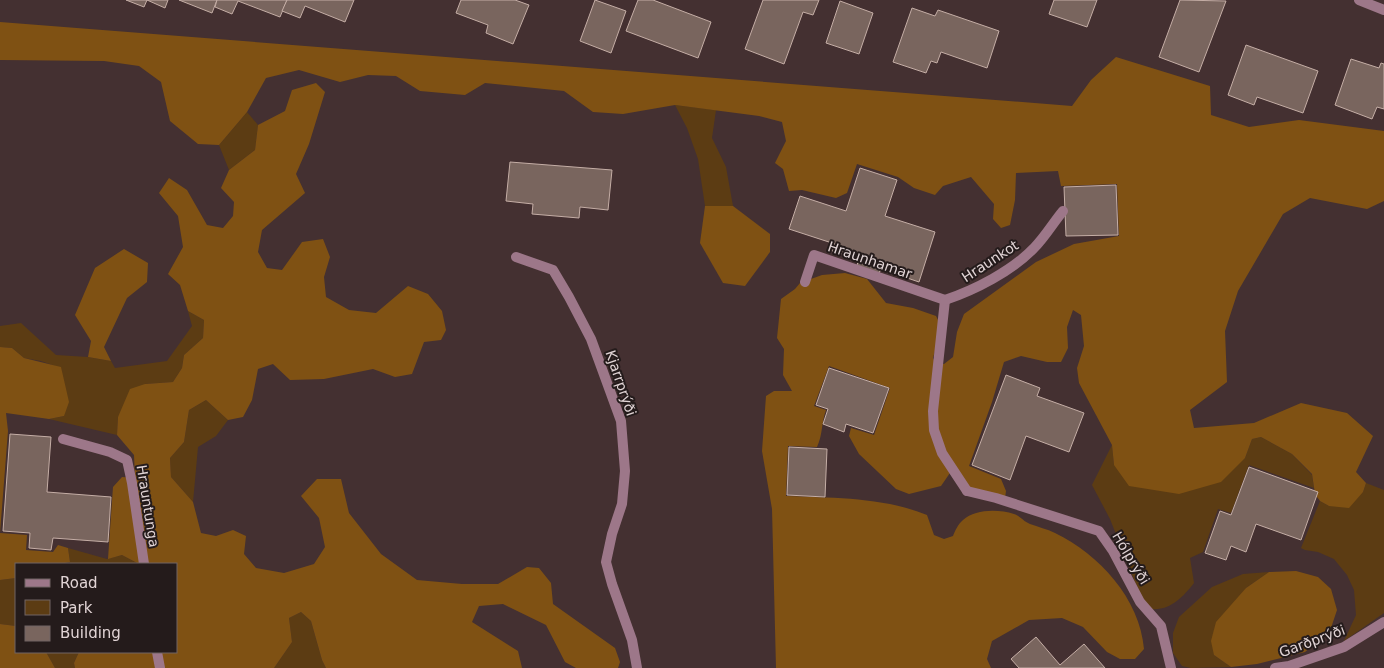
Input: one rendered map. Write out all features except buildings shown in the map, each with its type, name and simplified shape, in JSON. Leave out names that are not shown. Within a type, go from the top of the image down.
[{"type":"street","points":[[1359,0],[1384,10]]},
{"type":"street","name":"Hraunkot","points":[[945,300],[966,293],[1018,263],[1035,247],[1063,211]]},
{"type":"street","name":"Hraunhamar","points":[[804,282],[814,255],[945,300]]},
{"type":"street","name":"Kjarrprýði","points":[[516,257],[553,270],[591,339],[621,421],[625,471],[622,504],[612,534],[606,562],[632,640],[637,668]]},
{"type":"street","name":"Hólprýði","points":[[945,300],[933,411],[934,430],[942,453],[967,491],[996,498],[1099,531],[1117,558],[1140,602],[1161,626],[1171,668]]},
{"type":"street","name":"Hrauntunga","points":[[63,439],[110,452],[127,460],[144,563]]},
{"type":"street","name":"Garðprýði","points":[[1275,668],[1288,666],[1344,647],[1384,622]]},
{"type":"street","points":[[157,653],[160,668]]},
{"type":"green space","points":[[675,105],[716,110],[712,138],[726,167],[733,206],[705,206],[698,159],[687,128]]},
{"type":"green space","points":[[247,112],[258,125],[255,150],[229,170],[219,145]]},
{"type":"green space","points":[[188,311],[204,320],[203,338],[184,355],[182,368],[173,382],[145,384],[118,417],[117,435],[49,419],[64,416],[61,368],[41,361],[24,358],[12,348],[0,347],[0,326],[21,323],[56,355],[111,361],[115,368],[167,361],[192,326]]},
{"type":"green space","points":[[206,400],[228,420],[216,436],[198,447],[193,502],[171,477],[170,458],[184,442],[189,410]]},
{"type":"green space","points":[[1261,437],[1292,454],[1312,475],[1314,488],[1249,465],[1231,513],[1218,509],[1203,552],[1190,558],[1194,583],[1176,602],[1164,608],[1151,609],[1142,600],[1110,519],[1092,485],[1112,445],[1114,465],[1245,458],[1252,439]]},
{"type":"green space","points":[[1366,483],[1384,490],[1384,613],[1344,641],[1356,615],[1354,590],[1347,575],[1334,559],[1318,552],[1301,548],[1320,501],[1329,506],[1363,492]]},
{"type":"green space","points":[[68,548],[107,559],[122,555],[137,563],[65,563],[70,562]]},
{"type":"green space","points":[[1269,572],[1246,588],[1214,655],[1231,667],[1191,668],[1182,666],[1173,653],[1173,633],[1179,617],[1212,587],[1243,574]]},
{"type":"green space","points":[[15,578],[15,626],[0,624],[0,580]]},
{"type":"green space","points":[[301,612],[311,621],[326,668],[274,668],[292,642],[289,618]]},
{"type":"green space","points":[[47,653],[79,653],[74,663],[75,668],[55,668]]},
{"type":"shaded area","points":[[0,22],[1072,106],[1091,80],[1116,57],[1210,86],[1211,115],[1249,127],[1299,120],[1384,131],[1384,201],[1367,209],[1310,198],[1283,214],[1238,291],[1225,331],[1227,382],[1190,410],[1194,428],[1254,423],[1301,403],[1347,413],[1373,436],[1356,472],[1366,483],[1363,492],[1349,508],[1329,506],[1320,501],[1315,494],[1312,474],[1292,454],[1261,437],[1252,439],[1245,458],[1221,482],[1179,494],[1129,486],[1114,465],[1112,445],[1079,383],[1077,368],[1084,346],[1081,315],[1073,310],[1067,327],[1068,348],[1061,362],[1047,362],[1021,356],[1004,362],[969,466],[1001,479],[1006,491],[1005,498],[980,498],[952,470],[941,486],[909,494],[896,489],[859,454],[849,436],[851,428],[874,435],[890,388],[829,366],[814,406],[826,410],[819,442],[817,447],[788,446],[786,496],[840,498],[910,509],[927,515],[934,535],[944,539],[953,536],[961,522],[968,516],[980,512],[1008,512],[1016,515],[1028,523],[1071,542],[1101,566],[1126,596],[1135,613],[1144,649],[1135,659],[1120,659],[1107,652],[1083,627],[1062,618],[1029,620],[992,641],[987,659],[991,668],[776,668],[772,509],[762,451],[766,396],[774,391],[792,391],[783,375],[784,349],[777,338],[781,299],[800,283],[822,275],[845,273],[867,279],[886,303],[913,308],[936,316],[940,331],[933,358],[936,364],[944,364],[953,357],[957,332],[964,314],[1036,262],[1074,244],[1119,236],[1117,184],[1061,186],[1058,171],[1016,173],[1015,200],[1010,225],[1001,228],[993,219],[994,204],[971,177],[943,186],[935,195],[914,188],[898,177],[857,164],[847,193],[836,198],[802,190],[789,191],[783,169],[775,163],[786,141],[782,122],[759,116],[675,105],[623,114],[593,112],[564,91],[485,83],[465,95],[420,91],[396,76],[368,75],[340,82],[299,70],[266,78],[247,112],[219,145],[198,144],[170,121],[161,82],[139,66],[104,61],[0,60]]},
{"type":"shaded area","points":[[316,83],[325,92],[309,144],[296,174],[305,193],[262,230],[258,252],[267,268],[282,270],[302,242],[323,239],[330,257],[324,277],[326,297],[349,310],[376,313],[408,286],[428,294],[442,311],[446,330],[441,340],[424,342],[412,374],[395,377],[373,369],[324,379],[290,380],[273,364],[258,369],[252,400],[243,417],[228,420],[206,400],[189,410],[184,442],[170,458],[171,477],[193,502],[201,533],[216,536],[233,530],[246,536],[244,554],[256,568],[284,573],[314,564],[325,547],[319,518],[301,496],[317,479],[341,479],[349,513],[381,554],[417,580],[462,584],[498,584],[527,567],[539,568],[551,583],[553,604],[615,648],[620,662],[618,668],[576,668],[565,662],[546,625],[503,604],[479,606],[472,622],[518,651],[522,668],[326,668],[311,621],[301,612],[289,618],[292,642],[274,668],[75,668],[74,663],[79,653],[178,653],[178,563],[137,563],[122,555],[108,559],[113,487],[122,477],[135,478],[134,455],[117,435],[118,417],[130,389],[145,384],[173,382],[182,368],[184,355],[203,338],[204,320],[188,311],[180,285],[168,274],[183,247],[178,216],[159,193],[169,178],[187,190],[207,225],[223,228],[233,216],[234,202],[221,188],[229,170],[255,150],[258,125],[285,111],[292,90]]},
{"type":"shaded area","points":[[705,206],[733,206],[770,234],[770,252],[745,286],[723,283],[700,243]]},
{"type":"shaded area","points":[[124,249],[148,263],[147,282],[127,298],[104,347],[111,361],[88,357],[91,341],[75,315],[95,268]]},
{"type":"shaded area","points":[[0,347],[12,348],[24,358],[61,367],[69,402],[64,416],[49,419],[6,413],[8,431],[0,533]]},
{"type":"shaded area","points":[[0,533],[27,535],[26,550],[53,552],[58,545],[68,548],[70,562],[15,563],[15,578],[0,580]]},
{"type":"shaded area","points":[[1296,571],[1318,577],[1331,589],[1337,610],[1330,631],[1305,652],[1257,664],[1231,667],[1214,655],[1211,641],[1216,622],[1246,588],[1269,572]]},
{"type":"shaded area","points":[[0,624],[15,626],[15,653],[47,653],[55,668],[0,668]]}]
